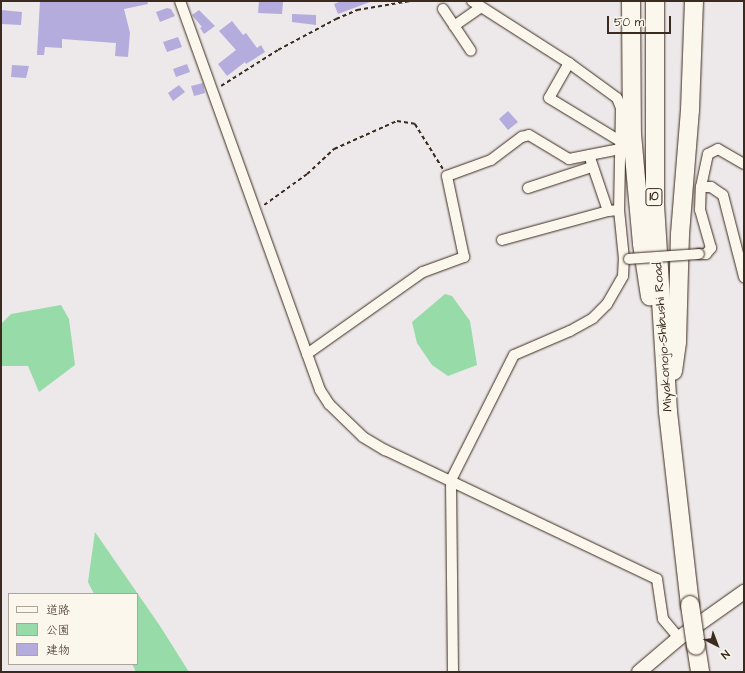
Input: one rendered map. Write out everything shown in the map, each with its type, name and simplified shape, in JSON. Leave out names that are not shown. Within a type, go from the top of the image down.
[{"type":"highway","name":"Miyakonojo-Shibushi Road","points":[[655,1],[654,174],[667,393],[690,605],[700,672]]},
{"type":"highway","points":[[667,393],[677,341],[680,234],[692,80],[691,3]]},
{"type":"highway","points":[[633,4],[632,134],[636,184],[642,244],[667,393]]},
{"type":"street","points":[[180,1],[320,390],[347,424],[363,438],[385,450],[657,579],[663,619],[679,638]]},
{"type":"street","points":[[453,672],[451,480],[514,355],[570,332],[593,318],[607,304],[623,276],[626,259],[619,210],[621,108],[617,98],[569,63],[472,1]]},
{"type":"street","points":[[454,26],[481,7]]},
{"type":"street","points":[[443,9],[472,52]]},
{"type":"street","points":[[569,63],[550,98],[620,145]]},
{"type":"street","points":[[307,354],[423,272],[464,257],[447,176],[491,160],[522,137],[529,135],[569,159],[589,155],[620,145]]},
{"type":"street","points":[[626,259],[706,254],[711,248],[700,210],[701,187],[708,154],[718,149],[744,164]]},
{"type":"street","points":[[589,155],[608,211]]},
{"type":"street","points":[[528,188],[592,167]]},
{"type":"street","points":[[701,187],[711,187],[723,195],[744,277]]},
{"type":"street","points":[[502,240],[608,211],[619,210]]},
{"type":"street","points":[[640,672],[679,638],[744,592]]},
{"type":"path","points":[[214,92],[230,78],[336,19],[357,10],[410,1]]},
{"type":"path","points":[[256,212],[307,174],[334,149],[398,121],[415,124],[447,176]]},
{"type":"green space","points":[[445,294],[452,296],[470,321],[477,365],[448,376],[432,365],[417,343],[412,322]]},
{"type":"green space","points":[[61,305],[69,319],[75,365],[39,392],[28,366],[1,366],[1,324],[11,314]]},
{"type":"green space","points":[[95,532],[137,593],[94,593],[88,582]]},
{"type":"green space","points":[[138,594],[189,672],[136,672],[132,665],[138,665]]},
{"type":"building","points":[[40,1],[147,1],[148,4],[124,9],[130,33],[128,57],[115,56],[116,43],[62,39],[62,48],[45,47],[44,55],[37,55]]},
{"type":"building","points":[[259,1],[283,2],[282,14],[258,13]]},
{"type":"building","points":[[341,1],[370,2],[338,14],[334,4]]},
{"type":"building","points":[[167,8],[171,9],[175,16],[160,22],[156,12]]},
{"type":"building","points":[[1,10],[22,12],[21,25],[1,24]]},
{"type":"building","points":[[199,10],[215,26],[204,34],[200,28],[202,27],[192,15]]},
{"type":"building","points":[[292,14],[316,15],[316,25],[292,22]]},
{"type":"building","points":[[232,21],[243,35],[246,33],[257,48],[261,45],[265,52],[246,64],[245,62],[227,76],[218,64],[236,50],[219,31]]},
{"type":"building","points":[[178,37],[182,47],[167,52],[163,42]]},
{"type":"building","points":[[187,64],[190,72],[176,77],[173,69]]},
{"type":"building","points":[[12,65],[29,66],[26,78],[11,77]]},
{"type":"building","points":[[203,83],[205,93],[194,96],[191,86]]},
{"type":"building","points":[[179,85],[185,92],[173,101],[168,93]]},
{"type":"building","points":[[508,111],[518,122],[508,130],[499,119]]}]
